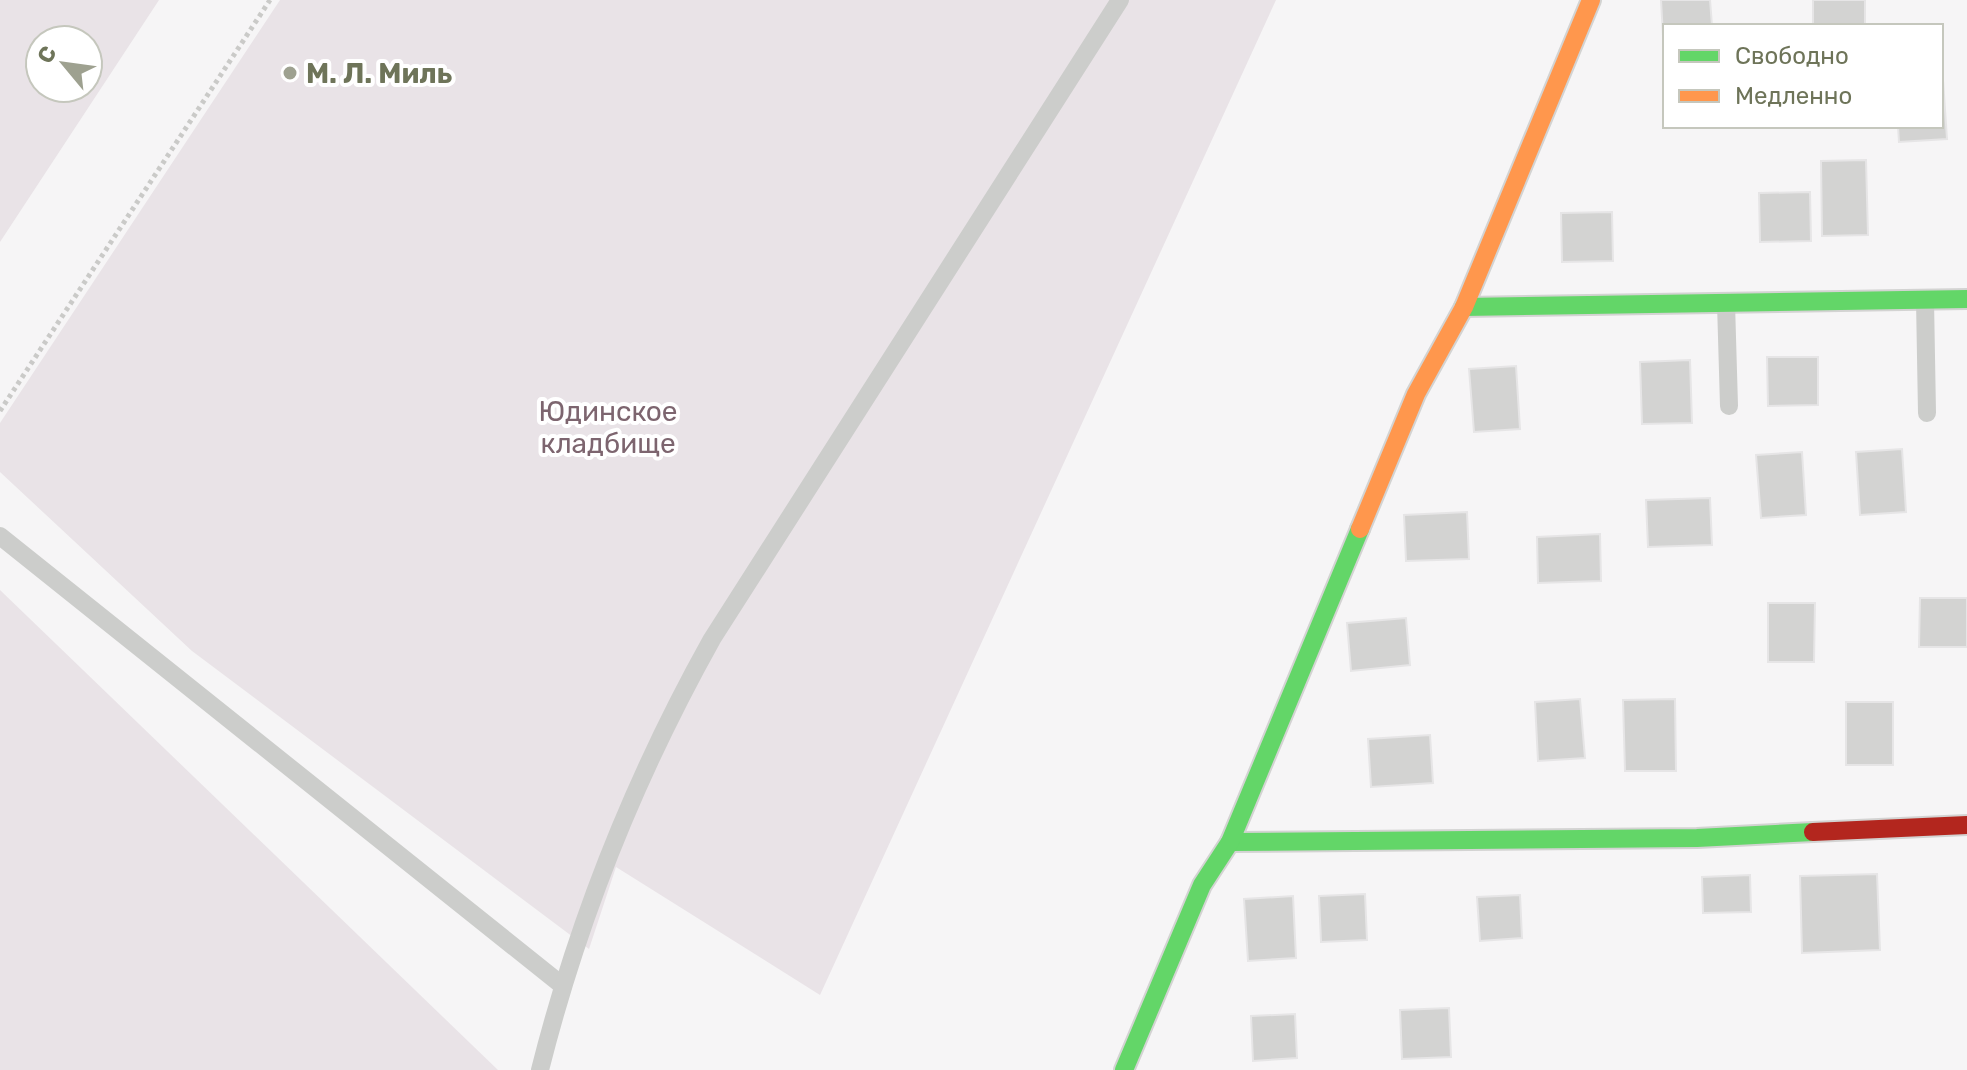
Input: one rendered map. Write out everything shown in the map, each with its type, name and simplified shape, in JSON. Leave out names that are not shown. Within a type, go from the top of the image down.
[{"type":"street","points":[[1124,1070],[1202,885],[1230,842],[1416,394],[1464,307],[1591,0]]},
{"type":"street","points":[[1464,307],[1967,299]]},
{"type":"street","points":[[1230,842],[1697,838],[1967,825]]},
{"type":"lane","points":[[540,1070],[576,943],[620,827],[680,697],[712,639],[1120,0]]},
{"type":"lane","points":[[1925,300],[1927,413]]},
{"type":"lane","points":[[1726,303],[1729,406]]},
{"type":"lane","points":[[0,536],[563,986]]},
{"type":"path","points":[[0,411],[270,0]]},
{"type":"green space","points":[[0,0],[159,0],[104,84],[104,24],[24,24],[24,104],[91,104],[0,242]]},
{"type":"green space","name":"Юдинское кладбище","points":[[280,0],[1276,0],[820,995],[616,867],[589,949],[192,651],[0,472],[0,423]]},
{"type":"green space","points":[[0,590],[498,1070],[0,1070]]},
{"type":"building","points":[[1661,0],[1710,0],[1712,24],[1663,24],[1663,36]]},
{"type":"building","points":[[1813,0],[1865,0],[1865,24],[1813,24]]},
{"type":"building","points":[[1943,80],[1947,139],[1899,142],[1898,128],[1943,128]]},
{"type":"building","points":[[1866,160],[1868,235],[1822,236],[1821,161]]},
{"type":"building","points":[[1810,192],[1811,241],[1760,242],[1759,193]]},
{"type":"building","points":[[1612,212],[1613,261],[1562,262],[1561,213]]},
{"type":"building","points":[[1767,357],[1818,357],[1818,405],[1768,406]]},
{"type":"building","points":[[1690,360],[1692,423],[1642,424],[1640,362]]},
{"type":"building","points":[[1516,366],[1520,429],[1474,432],[1469,369]]},
{"type":"building","points":[[1902,449],[1906,512],[1860,515],[1856,452]]},
{"type":"building","points":[[1802,452],[1806,515],[1761,518],[1756,455]]},
{"type":"building","points":[[1710,498],[1712,545],[1648,547],[1646,500]]},
{"type":"building","points":[[1467,512],[1469,559],[1406,561],[1404,515]]},
{"type":"building","points":[[1600,534],[1601,581],[1538,583],[1537,537]]},
{"type":"building","points":[[1920,598],[1967,598],[1967,647],[1919,647]]},
{"type":"building","points":[[1768,603],[1815,603],[1814,662],[1768,662]]},
{"type":"building","points":[[1406,618],[1410,665],[1351,671],[1347,623]]},
{"type":"building","points":[[1580,699],[1585,758],[1538,761],[1535,702]]},
{"type":"building","points":[[1675,699],[1676,771],[1625,771],[1623,700]]},
{"type":"building","points":[[1846,702],[1893,702],[1893,765],[1846,765]]},
{"type":"building","points":[[1430,735],[1433,783],[1371,787],[1368,739]]},
{"type":"building","points":[[1877,874],[1880,950],[1802,953],[1800,876]]},
{"type":"building","points":[[1750,875],[1751,912],[1703,913],[1702,877]]},
{"type":"building","points":[[1365,894],[1367,940],[1321,942],[1319,896]]},
{"type":"building","points":[[1520,895],[1522,938],[1480,941],[1477,897]]},
{"type":"building","points":[[1293,896],[1296,958],[1248,961],[1244,899]]},
{"type":"building","points":[[1449,1008],[1451,1057],[1402,1059],[1400,1010]]},
{"type":"building","points":[[1295,1014],[1297,1058],[1253,1061],[1251,1016]]},
{"type":"traffic: fast","points":[[1464,307],[1967,299]]},
{"type":"traffic: fast","points":[[1124,1070],[1202,885],[1230,842],[1360,529]]},
{"type":"traffic: fast","points":[[1230,842],[1697,838],[1813,832]]},
{"type":"traffic: slow","points":[[1360,529],[1416,394],[1464,307],[1591,0]]},
{"type":"traffic: jam","points":[[1813,832],[1967,825]]},
{"type":"place","name":"М. Л. Миль","points":[[290,73]]}]
